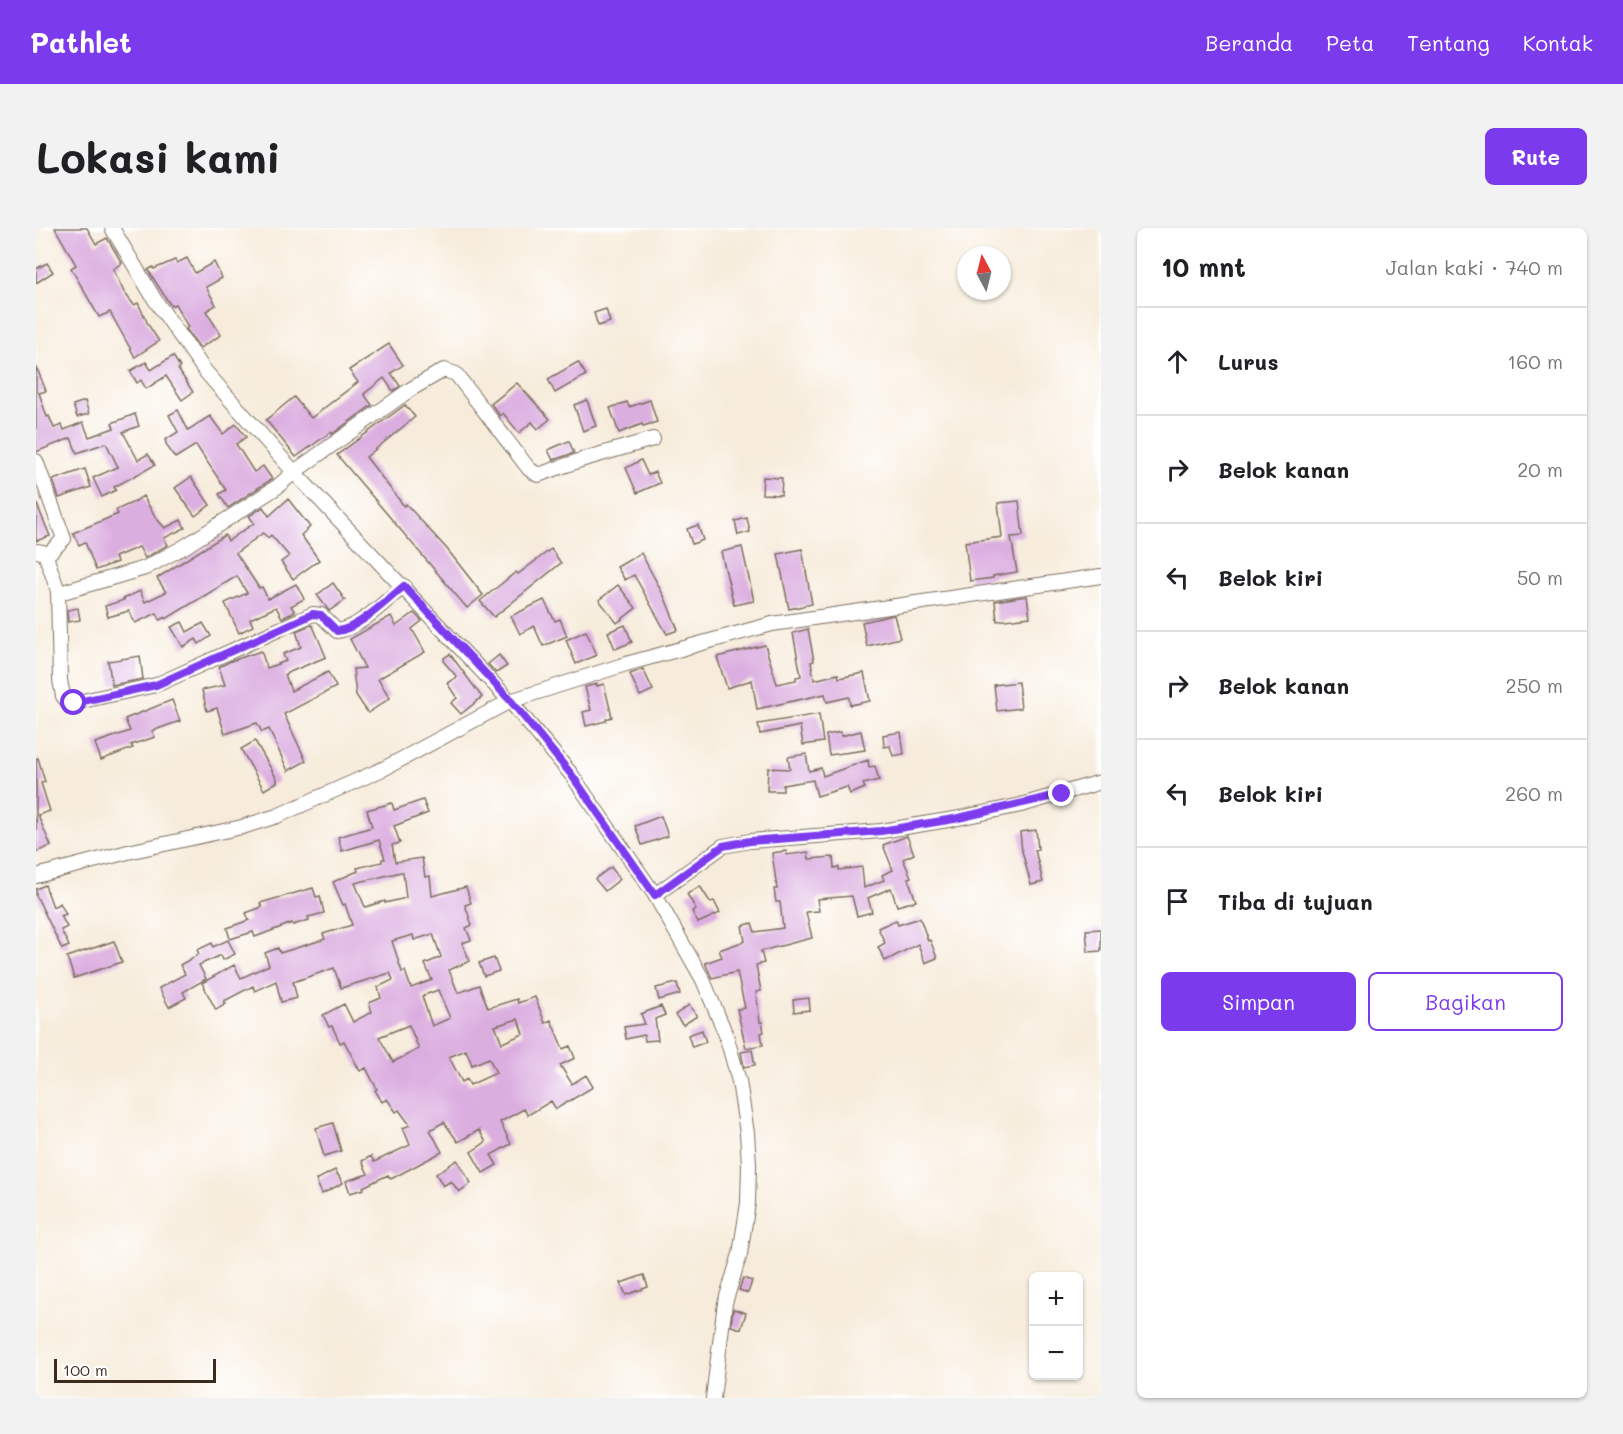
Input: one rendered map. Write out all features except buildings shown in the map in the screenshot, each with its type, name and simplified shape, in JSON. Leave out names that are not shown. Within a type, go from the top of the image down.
[{"type":"street","points":[[112,228],[185,345],[205,371],[294,472],[510,700],[571,774],[655,895],[703,980],[726,1035],[739,1081],[749,1164],[748,1203],[740,1254],[725,1303],[713,1398]]},
{"type":"street","points":[[58,591],[63,592],[156,563],[247,508],[411,389],[444,370],[450,370],[456,374],[529,469],[538,475],[584,459],[653,440]]},
{"type":"street","points":[[36,461],[64,539],[41,553],[58,591],[60,680],[63,696],[67,701],[74,703],[156,685],[313,614],[321,615],[337,631],[343,631],[354,626],[404,586]]},
{"type":"street","points":[[36,876],[128,852],[243,827],[277,816],[385,768],[510,700],[626,664],[772,624],[1101,576]]},
{"type":"street","points":[[655,895],[723,846],[750,841],[881,831],[954,819],[1021,805],[1101,782]]},
{"type":"route","points":[[74,703],[156,685],[313,614],[321,615],[337,631],[343,631],[354,626],[404,586],[510,700],[571,774],[655,895],[723,846],[750,841],[881,831],[954,819],[1062,794]]}]
